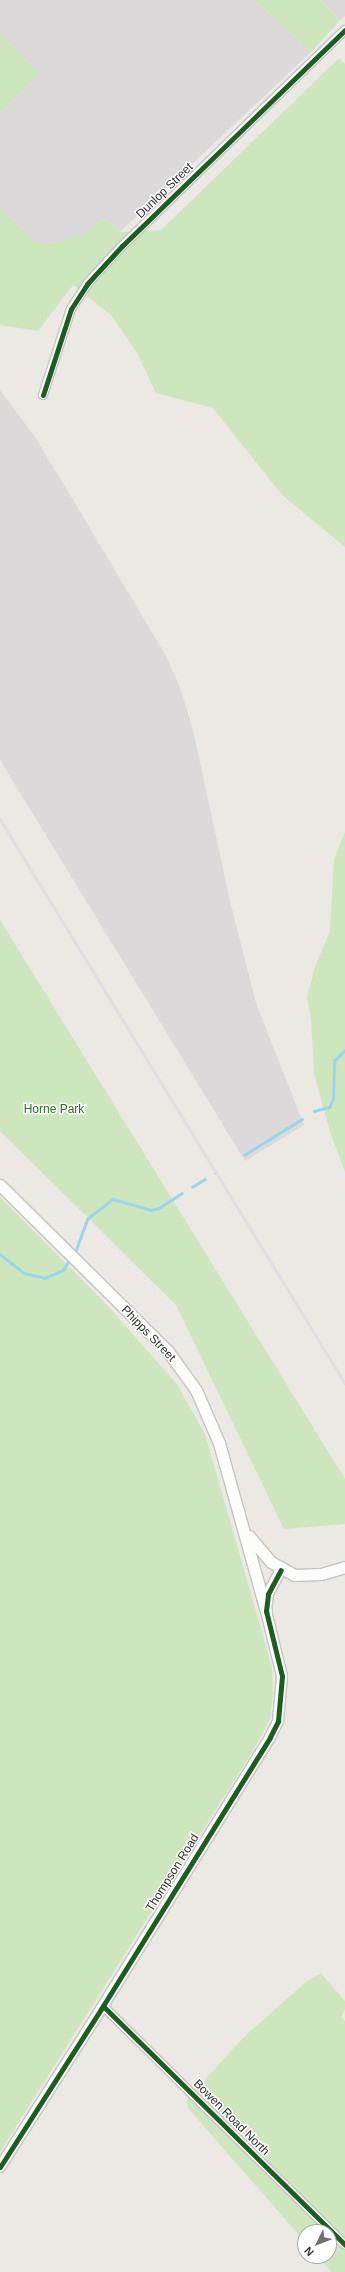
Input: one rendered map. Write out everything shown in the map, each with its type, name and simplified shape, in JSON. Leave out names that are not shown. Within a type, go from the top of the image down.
[{"type":"main road","name":"Phipps Street","points":[[0,1184],[167,1350],[180,1367],[196,1390],[211,1423],[241,1518]]},
{"type":"main road","points":[[241,1518],[254,1545],[281,1570],[294,1575],[310,1576],[345,1567]]},
{"type":"main road","points":[[241,1518],[266,1612]]},
{"type":"street","name":"Dunlop Street","points":[[43,395],[71,309],[86,284],[122,246],[345,30]]},
{"type":"street","name":"Thompson Road","points":[[0,2167],[103,2006],[270,1737],[278,1721],[282,1676],[266,1612],[268,1594],[281,1570]]},
{"type":"street","name":"Bowen Road North","points":[[103,2006],[345,2245]]},
{"type":"shaded area","points":[[0,0],[254,0],[311,52],[120,232],[113,224],[101,219],[87,232],[65,241],[53,244],[36,242],[0,207],[0,114],[40,74],[0,33]]},
{"type":"shaded area","points":[[320,0],[345,0],[345,16],[340,20]]},
{"type":"shaded area","points":[[0,390],[35,437],[75,503],[166,656],[180,687],[193,730],[230,901],[256,1003],[304,1125],[245,1161],[0,760]]},
{"type":"green space","points":[[254,0],[320,0],[340,20],[311,52]]},
{"type":"green space","points":[[0,33],[40,74],[0,114]]},
{"type":"green space","points":[[339,58],[345,64],[345,547],[282,495],[213,408],[156,393],[136,351],[111,315],[73,285],[38,331],[0,325],[0,207],[36,242],[53,244],[87,232],[101,219],[113,224],[120,232],[161,230]]},
{"type":"green space","points":[[345,832],[345,1172],[330,1132],[314,1073],[311,1020],[307,997],[315,967],[330,931],[334,859]]},
{"type":"green space","name":"Horne Park","points":[[0,920],[345,1479],[345,1524],[284,1529],[176,1305],[0,1131]]},
{"type":"green space","points":[[0,1197],[106,1304],[176,1383],[205,1434],[272,1667],[273,1695],[270,1719],[253,1751],[0,2152]]},
{"type":"green space","points":[[321,1973],[345,2001],[345,2009],[341,2017],[345,2021],[345,2272],[331,2272],[324,2264],[337,2264],[337,2224],[297,2224],[297,2233],[188,2108],[187,2099],[244,2037],[307,1981]]},
{"type":"waterway","points":[[314,1111],[329,1107],[333,1099],[334,1061],[345,1050]]},
{"type":"waterway","points":[[244,1155],[302,1119]]},
{"type":"waterway","points":[[192,1187],[205,1179]]},
{"type":"waterway","points":[[76,1250],[87,1219],[113,1199],[151,1210],[159,1208],[182,1193]]},
{"type":"waterway","points":[[0,1254],[24,1273],[45,1278],[63,1270],[68,1262]]},
{"type":"railway","points":[[0,819],[345,1383]]},
{"type":"cycle path","points":[[43,395],[71,309],[87,284],[122,246],[345,30]]},
{"type":"cycle path","points":[[0,2167],[101,2009],[270,1737],[278,1721],[282,1676],[266,1611],[268,1594],[281,1570]]},
{"type":"cycle path","points":[[103,2006],[345,2245]]}]
